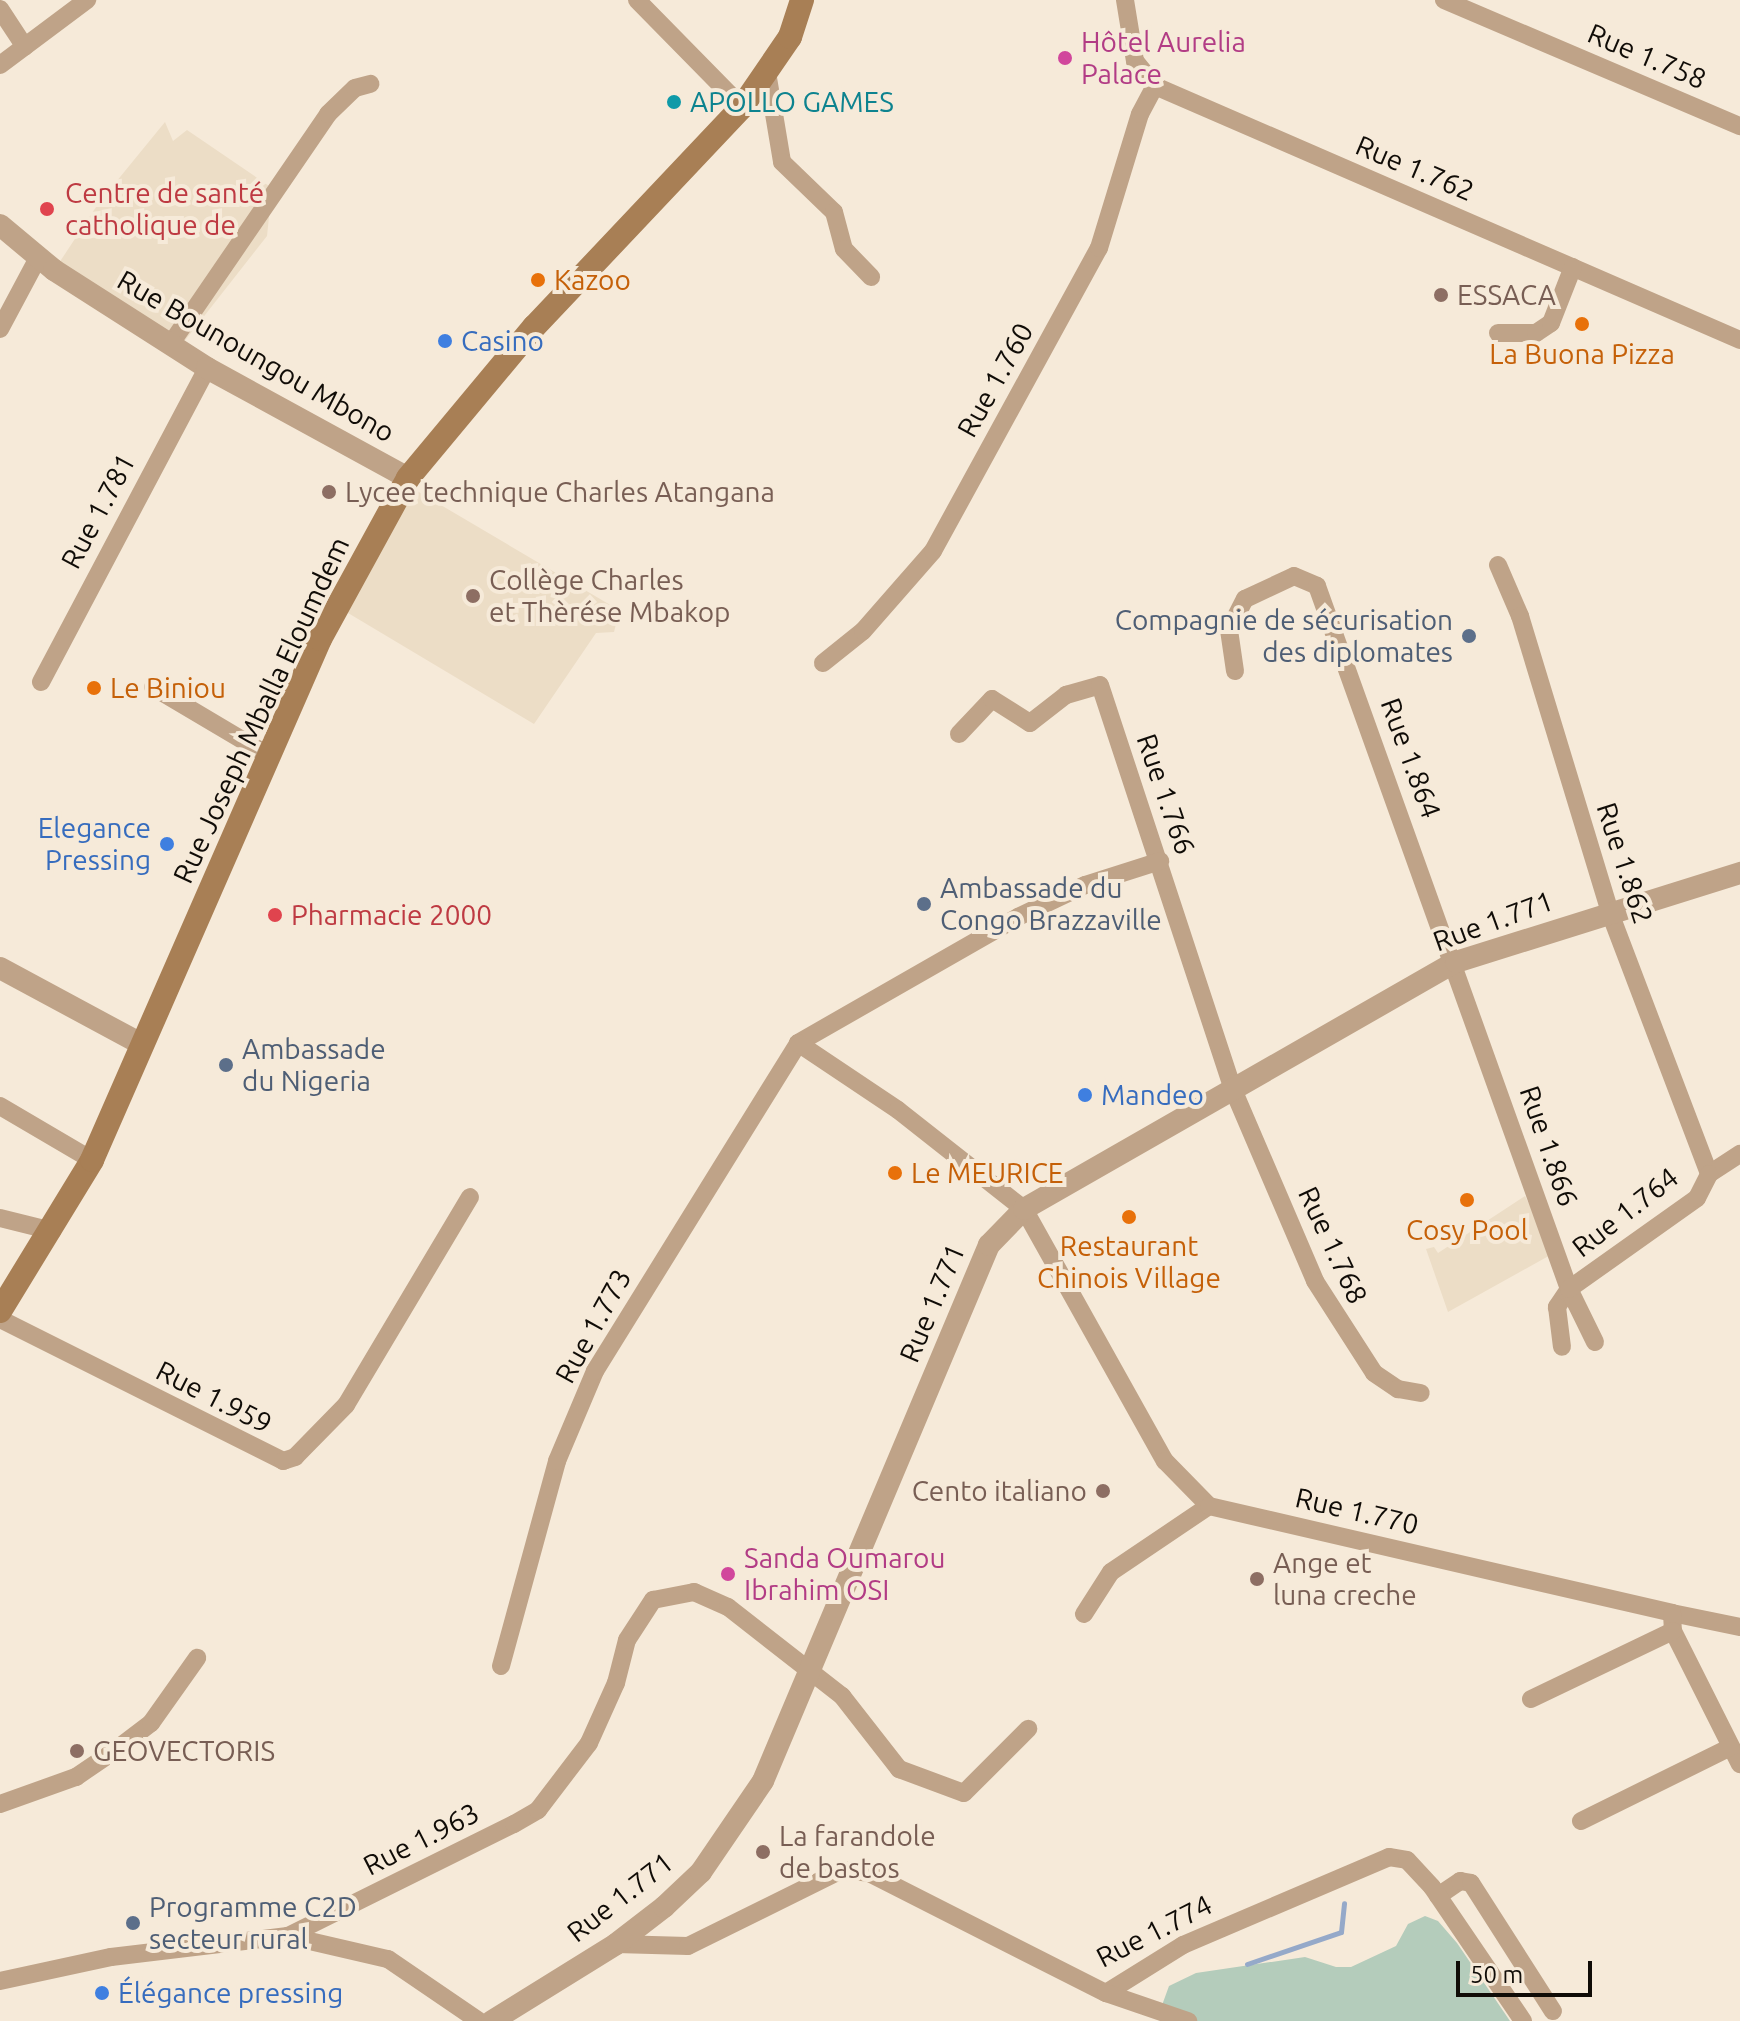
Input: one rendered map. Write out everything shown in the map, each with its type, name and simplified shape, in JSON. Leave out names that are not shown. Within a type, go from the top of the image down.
[{"type":"main road","name":"Rue Joseph Mballa Eloumdem","points":[[0,1311],[52,1231],[92,1160],[271,757],[320,639],[408,478],[534,327],[742,107],[790,37],[802,0]]},
{"type":"street","points":[[0,65],[87,0]]},
{"type":"street","points":[[637,0],[742,107]]},
{"type":"street","points":[[1125,0],[1135,61],[1155,86]]},
{"type":"street","name":"Rue 1.758","points":[[1444,0],[1740,126]]},
{"type":"street","points":[[0,9],[25,47]]},
{"type":"street","points":[[767,72],[782,162],[834,212],[844,249],[871,277]]},
{"type":"street","points":[[170,345],[328,114],[355,88],[370,84]]},
{"type":"street","name":"Rue 1.762","points":[[1155,86],[1740,340]]},
{"type":"street","name":"Rue 1.760","points":[[823,663],[863,631],[933,551],[1099,248],[1140,114],[1155,86]]},
{"type":"street","name":"Rue Bounoungou Mbono","points":[[0,225],[39,256],[207,368],[408,478]]},
{"type":"street","points":[[0,329],[39,256]]},
{"type":"street","points":[[1498,333],[1536,333],[1551,323],[1573,267]]},
{"type":"street","name":"Rue 1.781","points":[[41,682],[207,368]]},
{"type":"street","name":"Rue 1.862","points":[[1498,565],[1520,616],[1610,913],[1709,1174]]},
{"type":"street","name":"Rue 1.864","points":[[1235,671],[1229,630],[1245,599],[1294,576],[1317,586],[1456,962]]},
{"type":"street","name":"Rue 1.766","points":[[959,734],[992,699],[1030,723],[1066,695],[1100,685],[1232,1087]]},
{"type":"street","points":[[153,687],[271,757]]},
{"type":"street","name":"Rue 1.773","points":[[501,1666],[557,1461],[595,1371],[798,1043],[1018,917],[1085,885],[1160,861]]},
{"type":"street","name":"Rue 1.771","points":[[492,2021],[616,1944],[701,1872],[763,1781],[989,1245],[1024,1209],[1232,1087],[1456,962],[1740,873]]},
{"type":"street","name":"Rue 1.866","points":[[1456,962],[1569,1289],[1595,1342]]},
{"type":"street","points":[[0,968],[143,1045]]},
{"type":"street","points":[[798,1043],[898,1110],[1024,1209],[1165,1461],[1209,1506],[1111,1572],[1084,1614]]},
{"type":"street","name":"Rue 1.768","points":[[1232,1087],[1333,1315],[1385,1383],[1421,1393]]},
{"type":"street","points":[[0,1106],[92,1160]]},
{"type":"street","points":[[1709,1174],[1740,1154]]},
{"type":"street","name":"Rue 1.764","points":[[1569,1289],[1697,1198],[1709,1174]]},
{"type":"street","name":"Rue 1.959","points":[[0,1319],[283,1461],[295,1457],[346,1405],[470,1197]]},
{"type":"street","points":[[0,1218],[52,1231]]},
{"type":"street","points":[[1562,1347],[1557,1307],[1569,1289]]},
{"type":"street","name":"Rue 1.770","points":[[1209,1506],[1673,1622],[1740,1627]]},
{"type":"street","name":"Rue 1.963","points":[[0,1981],[111,1957],[288,1936],[538,1810],[589,1743],[616,1683],[627,1640],[653,1600],[694,1592],[728,1607],[810,1668]]},
{"type":"street","points":[[1531,1699],[1673,1622],[1740,1764]]},
{"type":"street","points":[[0,1804],[76,1777],[117,1749],[151,1723],[197,1658]]},
{"type":"street","points":[[810,1668],[842,1696],[899,1769],[964,1793],[1028,1729]]},
{"type":"street","points":[[1581,1821],[1731,1747]]},
{"type":"street","name":"Rue 1.774","points":[[616,1944],[688,1946],[842,1870],[869,1873],[1106,1993],[1183,1945],[1389,1857],[1407,1860],[1438,1896],[1523,2021]]},
{"type":"street","points":[[1438,1896],[1460,1881],[1471,1883],[1553,2011]]},
{"type":"street","points":[[288,1936],[388,1959],[479,2021]]},
{"type":"street","points":[[1106,1993],[1188,2021]]},
{"type":"shaded area","points":[[165,122],[173,141],[187,130],[272,188],[267,236],[183,343],[57,266],[98,204]]},
{"type":"shaded area","name":"Collège Charles et Thèrése Mbakop","points":[[412,488],[612,606],[606,617],[616,624],[614,632],[596,633],[534,724],[343,610]]},
{"type":"shaded area","points":[[1525,1196],[1554,1253],[1448,1312],[1426,1249],[1434,1247],[1438,1253]]},
{"type":"green space","points":[[1425,1916],[1438,1921],[1457,1943],[1510,2021],[1172,2021],[1161,2008],[1169,1986],[1196,1973],[1305,1957],[1336,1967],[1351,1967],[1396,1946],[1408,1924]]},
{"type":"waterway","points":[[1247,1964],[1341,1932],[1344,1903]]},
{"type":"place","name":"Hôtel Aurelia Palace","points":[[1065,58]]},
{"type":"place","name":"APOLLO GAMES","points":[[674,102]]},
{"type":"place","name":"Centre de santé catholique de","points":[[47,209]]},
{"type":"place","name":"Kazoo","points":[[538,280]]},
{"type":"place","name":"ESSACA","points":[[1441,295]]},
{"type":"place","name":"La Buona Pizza","points":[[1582,324]]},
{"type":"place","name":"Casino","points":[[445,341]]},
{"type":"place","name":"Lycee technique Charles Atangana","points":[[329,492]]},
{"type":"place","name":"Collège Charles et Thèrése Mbakop","points":[[473,596]]},
{"type":"place","name":"Compagnie de sécurisation des diplomates","points":[[1469,636]]},
{"type":"place","name":"Le Biniou","points":[[94,688]]},
{"type":"place","name":"Elegance Pressing","points":[[167,844]]},
{"type":"place","name":"Ambassade du Congo Brazzaville","points":[[924,904]]},
{"type":"place","name":"Pharmacie 2000","points":[[275,915]]},
{"type":"place","name":"Ambassade du Nigeria","points":[[226,1065]]},
{"type":"place","name":"Mandeo","points":[[1085,1095]]},
{"type":"place","name":"Le MEURICE","points":[[895,1173]]},
{"type":"place","name":"Cosy Pool","points":[[1467,1200]]},
{"type":"place","name":"Restaurant Chinois Village","points":[[1129,1217]]},
{"type":"place","name":"Cento italiano","points":[[1103,1491]]},
{"type":"place","name":"Sanda Oumarou Ibrahim OSI","points":[[728,1574]]},
{"type":"place","name":"Ange et luna creche","points":[[1257,1579]]},
{"type":"place","name":"GEOVECTORIS","points":[[77,1751]]},
{"type":"place","name":"La farandole de bastos","points":[[763,1852]]},
{"type":"place","name":"Programme C2D secteur rural","points":[[133,1923]]},
{"type":"place","name":"Élégance pressing","points":[[102,1993]]}]
